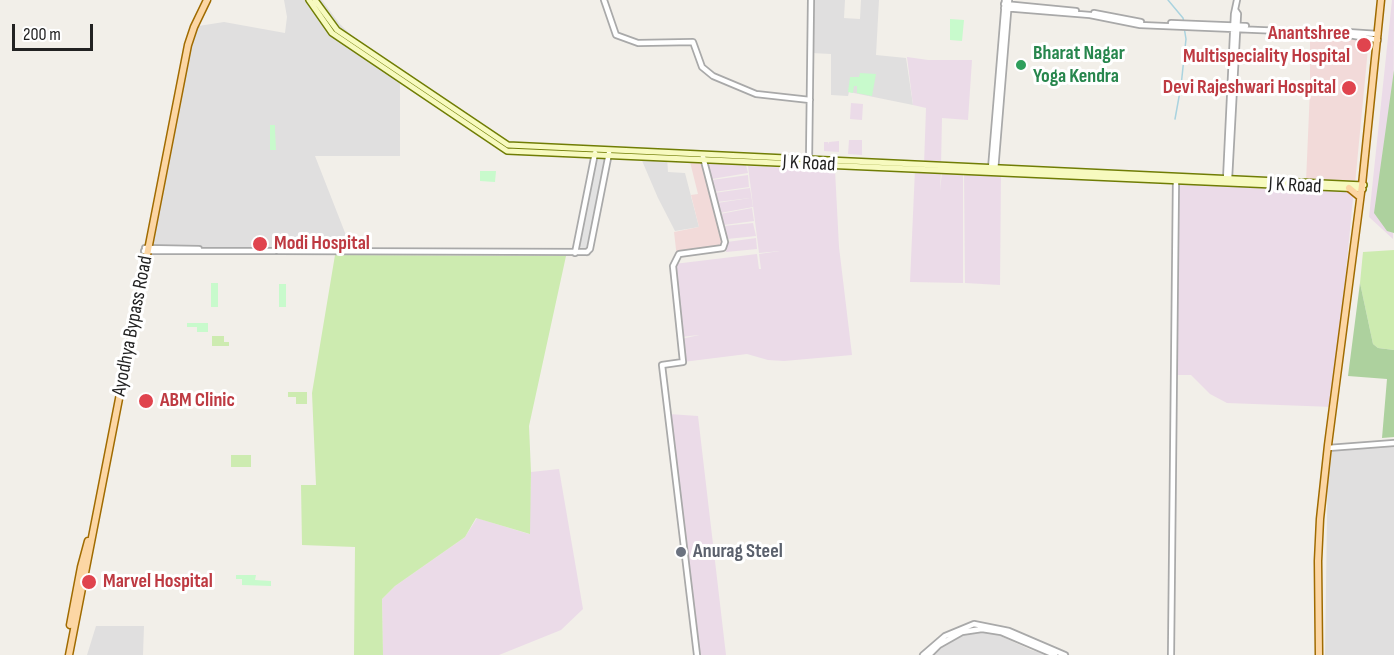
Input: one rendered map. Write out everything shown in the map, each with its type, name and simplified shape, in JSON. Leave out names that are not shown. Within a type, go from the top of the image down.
[{"type":"main road","name":"Ayodhya Bypass Road","points":[[67,655],[185,44],[188,31],[205,0]]},
{"type":"main road","name":"J K Road","points":[[309,0],[337,30],[506,148],[1363,187]]},
{"type":"main road","name":"J K Road","points":[[315,0],[318,8]]},
{"type":"main road","points":[[1328,447],[1363,187],[1382,0]]},
{"type":"main road","name":"J K Road","points":[[1228,181],[1363,187]]},
{"type":"main road","points":[[1321,655],[1320,561],[1328,447],[1363,187]]},
{"type":"main road","points":[[1349,188],[1360,197]]},
{"type":"street","points":[[604,0],[615,34],[622,38],[646,43],[693,42],[702,67],[713,76],[756,94],[810,100]]},
{"type":"street","points":[[809,162],[811,0]]},
{"type":"street","points":[[1228,181],[1237,0]]},
{"type":"street","points":[[993,170],[1006,4],[1086,12],[1140,22],[1377,36]]},
{"type":"street","points":[[575,253],[595,152]]},
{"type":"street","points":[[146,250],[587,252],[590,249],[609,153]]},
{"type":"street","points":[[697,655],[662,365],[683,362],[673,266],[679,254],[723,248],[725,242],[703,157]]},
{"type":"street","points":[[1171,655],[1176,178]]},
{"type":"street","points":[[1328,447],[1394,442]]},
{"type":"street","points":[[923,655],[945,636],[974,624],[1009,631],[1065,655]]},
{"type":"street","points":[[929,655],[939,645],[954,636],[973,629],[982,629],[1001,632],[1055,655]]},
{"type":"shaded area","points":[[284,0],[322,0],[351,35],[400,69],[400,156],[315,156],[351,248],[150,247],[192,27],[224,22],[285,33],[287,17]]},
{"type":"shaded area","points":[[811,0],[845,0],[844,18],[860,19],[861,0],[879,0],[876,55],[906,58],[913,105],[849,92],[848,96],[831,95],[831,54],[811,53]]},
{"type":"shaded area","points":[[1392,0],[1394,0],[1393,239],[1369,217]]},
{"type":"shaded area","points":[[1310,32],[1369,38],[1355,184],[1306,182]]},
{"type":"shaded area","points":[[907,57],[928,60],[972,60],[968,120],[942,118],[941,166],[924,165],[926,108],[913,105]]},
{"type":"shaded area","points":[[851,103],[863,104],[862,120],[850,119]]},
{"type":"shaded area","points":[[849,140],[862,140],[862,155],[848,154]]},
{"type":"shaded area","points":[[839,141],[839,152],[824,151],[824,142],[828,144]]},
{"type":"shaded area","points":[[596,156],[605,158],[587,249],[578,247]]},
{"type":"shaded area","points":[[640,156],[667,157],[668,172],[685,173],[699,227],[675,231]]},
{"type":"shaded area","points":[[689,158],[703,159],[726,248],[677,258],[674,232],[699,227],[691,195],[698,194]]},
{"type":"shaded area","points":[[707,162],[746,165],[748,173],[712,179]]},
{"type":"shaded area","points":[[748,166],[835,170],[839,247],[852,355],[784,361],[768,360],[747,354],[683,362],[681,339],[699,335],[681,337],[674,264],[757,254],[759,269],[761,269],[759,254],[780,251],[759,253]]},
{"type":"shaded area","points":[[915,169],[941,170],[940,191],[942,172],[963,171],[963,283],[910,282]]},
{"type":"shaded area","points":[[964,171],[1001,172],[1000,285],[965,283]]},
{"type":"shaded area","points":[[748,175],[749,187],[714,192],[712,180]]},
{"type":"shaded area","points":[[1175,180],[1354,188],[1333,407],[1227,403],[1210,394],[1191,375],[1173,375]]},
{"type":"shaded area","points":[[750,188],[753,207],[720,213],[717,203],[750,198],[717,202],[714,193]]},
{"type":"shaded area","points":[[752,208],[754,221],[724,225],[720,214]]},
{"type":"shaded area","points":[[753,223],[756,236],[727,239],[724,226]]},
{"type":"shaded area","points":[[756,238],[757,249],[726,252],[727,242]]},
{"type":"shaded area","points":[[669,414],[698,416],[726,655],[696,655]]},
{"type":"shaded area","points":[[1394,443],[1394,655],[1325,655],[1328,448]]},
{"type":"shaded area","points":[[559,469],[583,609],[561,630],[499,655],[383,655],[382,599],[395,586],[465,537],[477,518],[529,534],[531,472]]},
{"type":"shaded area","points":[[96,626],[144,626],[143,655],[87,655]]},
{"type":"shaded area","points":[[983,628],[1031,650],[1048,655],[928,655],[939,645]]},
{"type":"green space","points":[[950,19],[964,20],[962,41],[950,40]]},
{"type":"green space","points":[[1394,70],[1394,233],[1387,231],[1374,213]]},
{"type":"green space","points":[[860,73],[876,74],[872,96],[857,93],[857,86],[854,86],[853,93],[848,92],[850,77],[859,77]]},
{"type":"green space","points":[[270,125],[275,125],[276,150],[270,150]]},
{"type":"green space","points":[[480,171],[496,171],[495,182],[480,181]]},
{"type":"green space","points":[[1394,250],[1394,350],[1378,348],[1373,344],[1360,283],[1363,252]]},
{"type":"green space","points":[[335,255],[566,256],[529,426],[530,534],[476,518],[465,537],[395,586],[382,599],[383,655],[354,655],[355,547],[302,545],[301,485],[316,485],[312,393]]},
{"type":"green space","points":[[211,283],[218,283],[218,307],[211,307]]},
{"type":"green space","points":[[1360,283],[1373,344],[1378,348],[1394,350],[1394,437],[1382,438],[1387,379],[1348,376]]},
{"type":"green space","points":[[279,284],[286,284],[286,307],[279,307]]},
{"type":"green space","points":[[187,323],[208,323],[208,332],[197,332],[197,327],[187,327]]},
{"type":"green space","points":[[212,336],[224,336],[224,342],[229,342],[229,346],[212,346]]},
{"type":"green space","points":[[288,392],[307,392],[307,404],[296,404],[296,397],[288,397]]},
{"type":"green space","points":[[231,455],[251,455],[251,467],[231,467]]},
{"type":"green space","points":[[236,575],[256,575],[255,580],[271,581],[271,586],[242,585],[242,579],[236,579]]},
{"type":"waterway","points":[[1168,0],[1183,18],[1184,23]]},
{"type":"waterway","points":[[1175,119],[1186,39],[1184,27]]},
{"type":"place","name":"Anantshree Multispeciality Hospital","points":[[1364,45]]},
{"type":"place","name":"Bharat Nagar Yoga Kendra","points":[[1021,65]]},
{"type":"place","name":"Devi Rajeshwari Hospital","points":[[1349,88]]},
{"type":"place","name":"Modi Hospital","points":[[260,244]]},
{"type":"place","name":"ABM Clinic","points":[[146,401]]},
{"type":"place","name":"Anurag Steel","points":[[681,552]]},
{"type":"place","name":"Marvel Hospital","points":[[89,582]]}]
